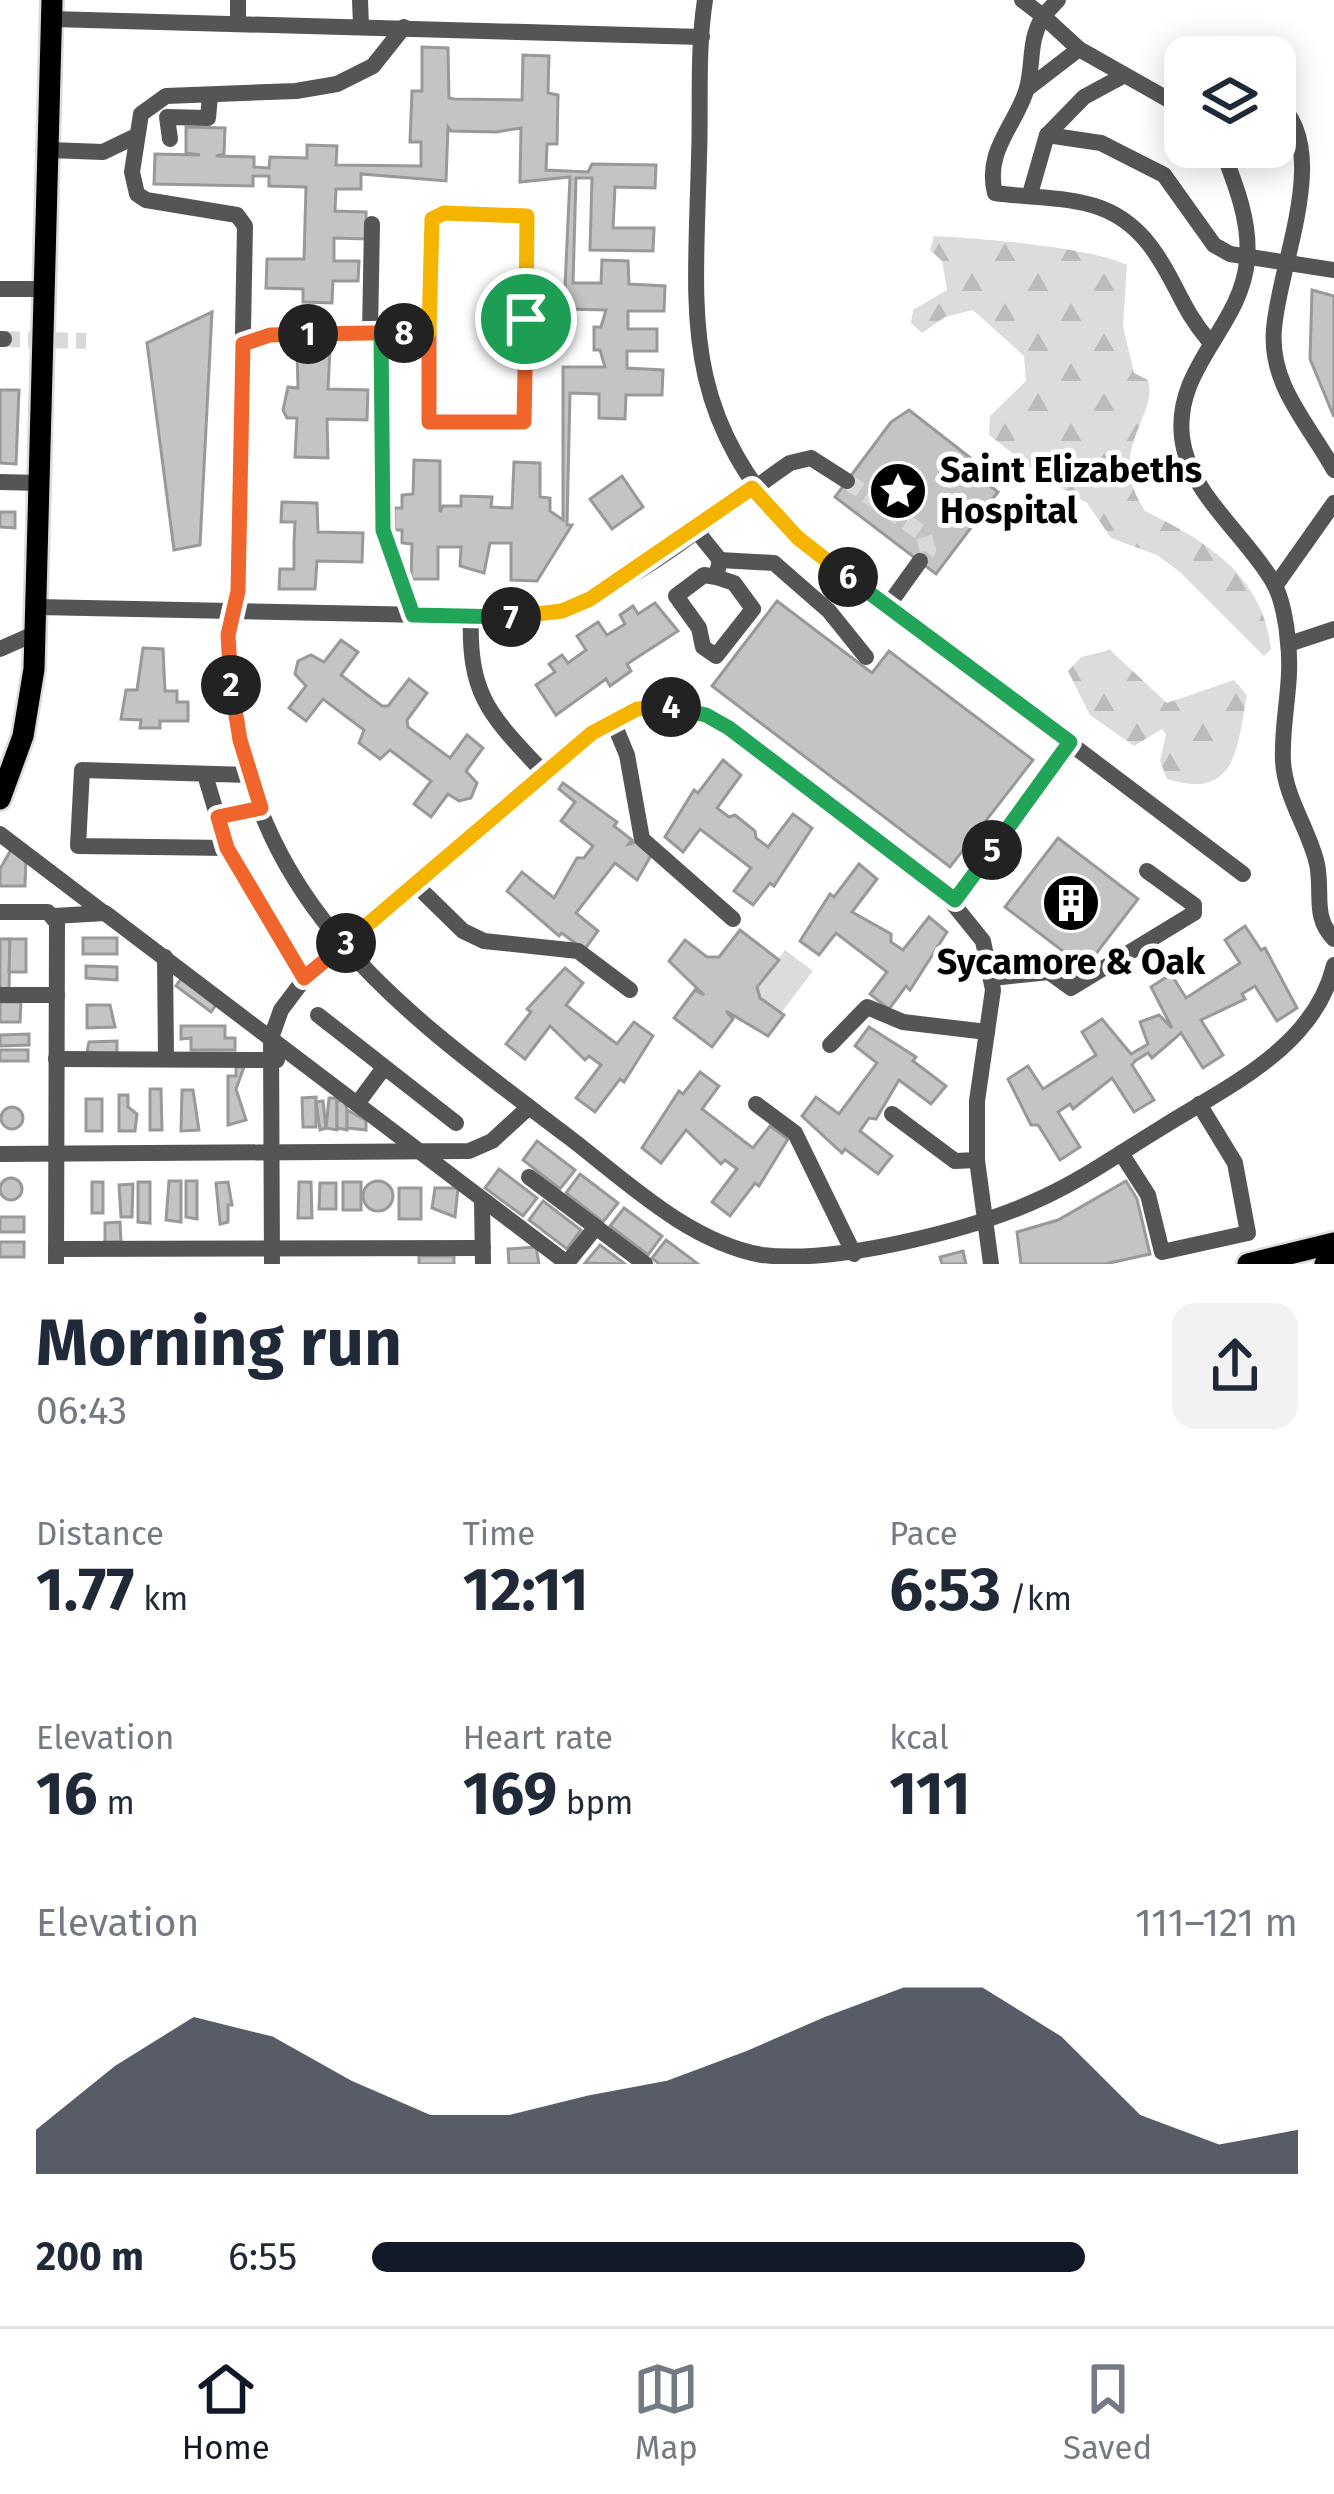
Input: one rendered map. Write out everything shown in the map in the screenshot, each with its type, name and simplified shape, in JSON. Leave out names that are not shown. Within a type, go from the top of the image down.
[{"type":"main road","points":[[0,799],[28,711],[36,633],[52,10]]},
{"type":"main road","points":[[1248,1264],[1334,1243]]},
{"type":"main road","points":[[1325,1264],[1334,1262]]},
{"type":"street","points":[[238,0],[238,23]]},
{"type":"street","points":[[361,0],[361,26]]},
{"type":"street","points":[[1022,0],[1078,50],[1121,77],[1164,94]]},
{"type":"street","points":[[1027,89],[1030,38],[1058,0]]},
{"type":"street","points":[[704,7],[698,355],[714,413],[752,488],[798,538],[1243,874]]},
{"type":"street","points":[[52,10],[238,23],[702,37]]},
{"type":"street","points":[[404,27],[373,66],[337,84],[166,96],[141,114],[134,137],[137,194],[146,200],[237,215],[244,223],[238,591],[230,611],[232,694],[249,776],[299,886],[342,946],[403,1009],[701,1233],[760,1255],[812,1259],[854,1254],[1040,1199],[1278,1053],[1302,1031],[1323,998],[1334,965]]},
{"type":"street","points":[[1078,50],[1027,89],[1008,120],[991,176],[995,193],[1102,207],[1134,229],[1156,254],[1181,308],[1210,342]]},
{"type":"street","points":[[1030,194],[1047,135],[1084,97],[1121,77]]},
{"type":"street","points":[[170,140],[167,117],[208,118],[210,96]]},
{"type":"street","points":[[1296,122],[1307,133],[1314,160],[1294,263],[1274,328],[1277,370],[1293,407],[1334,470]]},
{"type":"street","points":[[1047,135],[1102,143],[1131,154],[1164,176],[1214,245],[1248,258],[1334,270]]},
{"type":"street","points":[[49,150],[103,152],[134,137]]},
{"type":"street","points":[[1228,168],[1244,212],[1248,258],[1232,310],[1183,397],[1181,436],[1189,468],[1276,585],[1288,644],[1286,786],[1311,840],[1329,899],[1318,911],[1322,927],[1334,939]]},
{"type":"street","points":[[444,213],[527,216],[524,422],[429,422],[429,332],[432,219],[444,213]]},
{"type":"street","points":[[372,224],[383,530],[413,615]]},
{"type":"street","points":[[0,289],[45,289]]},
{"type":"street","points":[[243,344],[270,335],[429,332]]},
{"type":"street","points":[[37,608],[471,616],[562,611],[633,573],[790,463],[811,458],[847,481]]},
{"type":"street","points":[[0,482],[40,484]]},
{"type":"street","points":[[1276,585],[1334,503]]},
{"type":"street","points":[[695,529],[718,568],[753,609],[716,656],[704,647],[699,628],[676,596],[718,568],[774,563],[829,611],[866,657]]},
{"type":"street","points":[[887,607],[920,561]]},
{"type":"street","points":[[471,616],[471,669],[484,706],[545,774]]},
{"type":"street","points":[[1288,644],[1334,628]]},
{"type":"street","points":[[0,649],[36,633]]},
{"type":"street","points":[[272,1257],[271,1038],[281,1010],[304,978],[613,719],[664,706],[706,715],[955,900],[983,940],[993,978],[977,1101],[977,1160],[991,1264]]},
{"type":"street","points":[[613,719],[626,755],[642,839],[733,919]]},
{"type":"street","points":[[955,900],[1070,742]]},
{"type":"street","points":[[227,848],[78,846],[82,770],[249,776]]},
{"type":"street","points":[[205,775],[227,848],[304,978]]},
{"type":"street","points":[[218,817],[261,808]]},
{"type":"street","points":[[0,834],[98,914]]},
{"type":"street","points":[[993,978],[1049,972],[1071,988],[1194,913],[1194,905],[1147,871]]},
{"type":"street","points":[[40,877],[165,957],[567,1264],[596,1227]]},
{"type":"street","points":[[417,886],[463,932],[484,940],[578,951],[629,989]]},
{"type":"street","points":[[0,912],[98,914]]},
{"type":"street","points":[[51,914],[57,994],[56,1256],[483,1256],[482,1200]]},
{"type":"street","points":[[165,957],[166,1059]]},
{"type":"street","points":[[0,995],[57,994]]},
{"type":"street","points":[[830,1046],[867,1007],[903,1022],[987,1032]]},
{"type":"street","points":[[318,1015],[456,1123]]},
{"type":"street","points":[[56,1059],[298,1059]]},
{"type":"street","points":[[357,1104],[383,1069]]},
{"type":"street","points":[[756,1103],[795,1133],[854,1254]]},
{"type":"street","points":[[1121,1153],[1148,1195],[1162,1252],[1249,1233],[1235,1163],[1199,1104]]},
{"type":"street","points":[[0,1154],[469,1151],[492,1141],[529,1107]]},
{"type":"street","points":[[892,1114],[955,1161],[977,1160]]},
{"type":"street","points":[[529,1177],[645,1264]]},
{"type":"green space","points":[[934,236],[1061,248],[1127,265],[1123,326],[1134,373],[1148,380],[1149,394],[1131,452],[1134,489],[1145,511],[1210,548],[1244,581],[1266,623],[1271,649],[1264,656],[1180,572],[1157,555],[1111,538],[1087,503],[1043,477],[989,435],[990,416],[1026,381],[1024,356],[973,310],[945,317],[922,333],[911,323],[913,310],[947,290],[942,261],[930,250]]},
{"type":"green space","points":[[1110,650],[1167,703],[1234,680],[1247,695],[1236,750],[1220,776],[1190,784],[1167,779],[1160,761],[1166,735],[1162,729],[1134,746],[1090,715],[1068,671],[1081,657]]},
{"type":"green space","points":[[785,950],[813,971],[781,1013],[760,998],[757,987]]},
{"type":"building","points":[[422,47],[448,48],[449,98],[454,99],[522,100],[523,55],[549,56],[548,93],[558,95],[557,144],[547,144],[546,170],[588,172],[592,164],[656,165],[655,188],[615,187],[613,228],[654,228],[653,251],[590,250],[592,178],[576,178],[573,283],[601,283],[602,260],[628,261],[629,284],[665,286],[664,311],[628,311],[628,329],[657,329],[657,351],[627,351],[627,368],[663,370],[662,395],[626,395],[625,419],[599,418],[599,394],[570,393],[567,525],[572,525],[537,581],[511,580],[511,543],[490,543],[484,573],[460,566],[461,547],[438,547],[438,579],[411,579],[412,544],[402,543],[402,530],[394,530],[394,508],[402,508],[402,495],[413,494],[414,460],[440,461],[440,512],[443,506],[461,506],[461,496],[492,497],[491,507],[512,508],[514,462],[540,463],[540,497],[550,498],[550,511],[563,520],[563,367],[605,367],[600,350],[594,350],[594,327],[601,327],[606,310],[564,309],[570,177],[520,182],[521,128],[496,132],[451,131],[448,127],[446,181],[361,174],[361,189],[336,189],[335,211],[366,212],[366,239],[334,238],[334,261],[359,261],[358,281],[333,281],[332,303],[303,302],[303,289],[266,288],[267,259],[304,259],[306,187],[269,186],[269,176],[253,176],[253,186],[154,184],[155,154],[200,155],[186,153],[186,127],[225,128],[224,154],[216,156],[254,157],[254,167],[269,168],[270,157],[307,158],[307,145],[337,146],[336,165],[421,166],[421,142],[410,142],[412,91],[422,91]]},
{"type":"building","points":[[1312,290],[1334,296],[1334,417],[1310,359]]},
{"type":"building","points":[[212,312],[200,545],[174,550],[147,343]]},
{"type":"building","points":[[297,349],[330,350],[328,389],[368,390],[367,420],[327,419],[328,458],[295,457],[297,418],[287,418],[283,410],[288,387],[298,388]]},
{"type":"building","points":[[0,390],[19,390],[16,464],[0,463]]},
{"type":"building","points":[[909,410],[977,463],[979,477],[998,492],[936,574],[835,497],[891,422]]},
{"type":"building","points":[[622,476],[643,507],[612,529],[590,499]]},
{"type":"building","points":[[282,502],[317,503],[318,532],[363,533],[362,562],[317,561],[315,589],[279,589],[280,569],[294,569],[295,522],[281,522]]},
{"type":"building","points":[[0,512],[15,512],[15,528],[0,527]]},
{"type":"building","points":[[777,601],[872,673],[889,651],[1033,760],[950,867],[712,686]]},
{"type":"building","points":[[655,603],[678,631],[627,664],[631,671],[610,686],[606,679],[556,715],[536,685],[555,672],[549,664],[562,655],[568,663],[586,650],[577,636],[598,622],[607,635],[625,624],[620,615],[633,606],[638,614]]},
{"type":"building","points":[[341,640],[358,652],[341,675],[382,706],[388,706],[409,679],[427,693],[407,720],[408,727],[450,758],[467,735],[483,748],[466,771],[477,783],[471,798],[459,801],[448,794],[431,817],[414,804],[431,781],[390,750],[380,759],[359,743],[364,730],[323,699],[306,721],[289,708],[306,686],[295,674],[298,661],[311,655],[324,662]]},
{"type":"building","points":[[143,648],[163,649],[165,691],[177,691],[177,702],[188,702],[188,721],[160,721],[160,728],[140,728],[141,720],[121,719],[126,690],[137,690]]},
{"type":"building","points":[[723,760],[741,775],[717,808],[729,817],[735,815],[755,831],[756,838],[768,847],[793,814],[812,828],[774,886],[770,883],[753,905],[734,891],[751,868],[700,829],[683,852],[665,837],[694,790],[698,793]]},
{"type":"building","points":[[563,783],[617,822],[614,826],[632,840],[629,844],[638,841],[653,852],[637,880],[615,863],[576,913],[598,931],[584,950],[562,933],[559,936],[507,891],[522,872],[554,898],[577,858],[584,858],[593,846],[561,821],[575,802],[559,789]]},
{"type":"building","name":"Sycamore & Oak","points":[[1058,838],[1138,899],[1085,968],[1005,907]]},
{"type":"building","points":[[12,848],[26,858],[25,886],[0,886],[0,869]]},
{"type":"building","points":[[859,864],[877,879],[852,912],[891,934],[891,942],[903,950],[929,917],[947,932],[910,990],[906,986],[889,1009],[870,994],[887,972],[836,933],[819,955],[800,941],[830,894],[834,897]]},
{"type":"building","points":[[1245,926],[1261,950],[1265,948],[1297,1008],[1277,1021],[1255,986],[1242,994],[1245,999],[1201,1020],[1223,1055],[1203,1068],[1181,1033],[1152,1058],[1148,1053],[1135,1061],[1132,1065],[1154,1100],[1134,1112],[1112,1078],[1073,1109],[1070,1104],[1058,1112],[1080,1147],[1060,1160],[1038,1125],[1031,1125],[1008,1079],[1028,1066],[1043,1089],[1096,1055],[1082,1032],[1102,1019],[1131,1054],[1148,1044],[1140,1022],[1159,1015],[1172,1028],[1151,987],[1171,974],[1186,998],[1240,963],[1225,940]]},
{"type":"building","points":[[740,930],[779,960],[757,987],[760,998],[784,1015],[768,1036],[726,1011],[733,1019],[712,1047],[674,1018],[695,990],[704,995],[669,961],[685,940],[707,957],[719,957]]},
{"type":"building","points":[[83,938],[117,938],[117,954],[83,954]]},
{"type":"building","points":[[0,939],[10,939],[9,991],[0,992]]},
{"type":"building","points":[[10,939],[26,939],[26,972],[9,972]]},
{"type":"building","points":[[86,966],[117,967],[117,980],[86,978]]},
{"type":"building","points":[[565,968],[583,983],[566,1005],[617,1044],[634,1022],[653,1036],[624,1082],[620,1079],[595,1112],[576,1098],[601,1065],[589,1056],[585,1060],[550,1026],[525,1059],[506,1044],[531,1012],[527,1009]]},
{"type":"building","points":[[183,976],[218,1002],[211,1012],[176,986]]},
{"type":"building","points":[[0,1002],[21,1002],[20,1022],[0,1022]]},
{"type":"building","points":[[87,1005],[110,1005],[115,1027],[87,1028]]},
{"type":"building","points":[[181,1026],[225,1026],[225,1038],[235,1038],[235,1050],[191,1050],[191,1038],[181,1039]]},
{"type":"building","points":[[869,1027],[916,1057],[913,1061],[946,1086],[931,1104],[899,1080],[876,1119],[869,1118],[860,1131],[892,1156],[878,1174],[845,1149],[842,1153],[802,1116],[816,1097],[839,1114],[877,1063],[855,1046]]},
{"type":"building","points":[[29,1034],[29,1045],[0,1046],[0,1035]]},
{"type":"building","points":[[117,1041],[117,1054],[87,1052],[89,1042]]},
{"type":"building","points":[[0,1050],[28,1050],[28,1061],[0,1061]]},
{"type":"building","points":[[236,1067],[244,1067],[236,1089],[246,1120],[228,1125],[228,1076],[236,1076]]},
{"type":"building","points":[[700,1072],[719,1086],[702,1109],[741,1139],[753,1148],[770,1126],[788,1139],[759,1186],[755,1183],[730,1216],[712,1202],[737,1169],[725,1160],[721,1164],[686,1130],[661,1163],[642,1148],[679,1091],[683,1094]]},
{"type":"building","points":[[150,1089],[161,1089],[162,1130],[150,1130]]},
{"type":"building","points":[[182,1090],[193,1090],[199,1130],[181,1131]]},
{"type":"building","points":[[119,1095],[128,1095],[128,1107],[137,1114],[135,1131],[119,1131]]},
{"type":"building","points":[[316,1097],[316,1127],[303,1127],[302,1098]]},
{"type":"building","points":[[329,1098],[337,1098],[337,1130],[326,1128]]},
{"type":"building","points":[[86,1099],[102,1099],[102,1131],[86,1131]]},
{"type":"building","points":[[323,1101],[326,1128],[320,1130],[316,1102]]},
{"type":"building","points":[[337,1101],[344,1101],[347,1109],[347,1130],[337,1128]]},
{"type":"building","points":[[12,1107],[23,1118],[12,1129],[1,1118]]},
{"type":"building","points":[[347,1110],[366,1120],[366,1130],[347,1128]]},
{"type":"building","points":[[537,1141],[575,1170],[560,1189],[523,1160]]},
{"type":"building","points":[[499,1169],[537,1198],[523,1216],[485,1188]]},
{"type":"building","points":[[580,1174],[618,1203],[603,1222],[566,1193]]},
{"type":"building","points":[[11,1178],[22,1189],[11,1200],[0,1189]]},
{"type":"building","points":[[169,1181],[181,1181],[181,1222],[166,1220]]},
{"type":"building","points":[[186,1181],[197,1181],[197,1219],[186,1217]]},
{"type":"building","points":[[378,1181],[393,1196],[378,1211],[363,1196]]},
{"type":"building","points":[[1126,1181],[1137,1199],[1150,1254],[1105,1264],[1021,1264],[1017,1232],[1058,1220]]},
{"type":"building","points":[[92,1182],[103,1182],[103,1213],[92,1213]]},
{"type":"building","points":[[138,1182],[150,1182],[150,1223],[138,1222]]},
{"type":"building","points":[[228,1182],[232,1205],[228,1205],[228,1222],[220,1224],[216,1183]]},
{"type":"building","points":[[299,1182],[311,1182],[312,1218],[298,1218]]},
{"type":"building","points":[[343,1182],[361,1182],[361,1210],[343,1210]]},
{"type":"building","points":[[320,1183],[336,1183],[336,1209],[319,1209]]},
{"type":"building","points":[[133,1184],[132,1217],[121,1217],[119,1185]]},
{"type":"building","points":[[399,1188],[421,1188],[421,1219],[399,1219]]},
{"type":"building","points":[[435,1188],[458,1188],[455,1217],[432,1208]]},
{"type":"building","points":[[543,1201],[581,1230],[567,1249],[529,1220]]},
{"type":"building","points":[[624,1208],[662,1236],[648,1255],[610,1226]]},
{"type":"building","points":[[0,1217],[24,1217],[24,1232],[0,1232]]},
{"type":"building","points":[[120,1222],[121,1242],[105,1242],[105,1223]]},
{"type":"building","points":[[666,1240],[698,1264],[659,1264],[652,1258]]},
{"type":"building","points":[[0,1242],[24,1242],[24,1257],[0,1257]]},
{"type":"building","points":[[600,1245],[625,1264],[585,1263]]},
{"type":"building","points":[[536,1247],[539,1264],[509,1264],[508,1249]]},
{"type":"building","points":[[963,1251],[966,1264],[942,1264],[940,1257]]},
{"type":"building","points":[[419,1256],[454,1256],[454,1264],[419,1264]]},
{"type":"tunnel","points":[[4,339],[86,341]]},
{"type":"tunnel","points":[[847,481],[923,534],[928,550],[920,561]]},
{"type":"place","name":"Saint Elizabeths Hospital","points":[[898,491]]},
{"type":"place","name":"Sycamore & Oak","points":[[1071,903]]},
{"type":"route","points":[[526,319],[524,422],[429,422],[429,332],[270,335],[243,344],[238,591],[228,635],[240,740],[261,808],[218,817],[227,848],[304,978],[473,839],[592,733],[637,709],[686,708],[729,728],[955,900],[1070,742],[798,538],[752,488],[633,573],[562,611],[522,617],[413,615],[383,530],[381,333],[429,332],[432,219],[444,213],[527,216],[526,319]]}]
